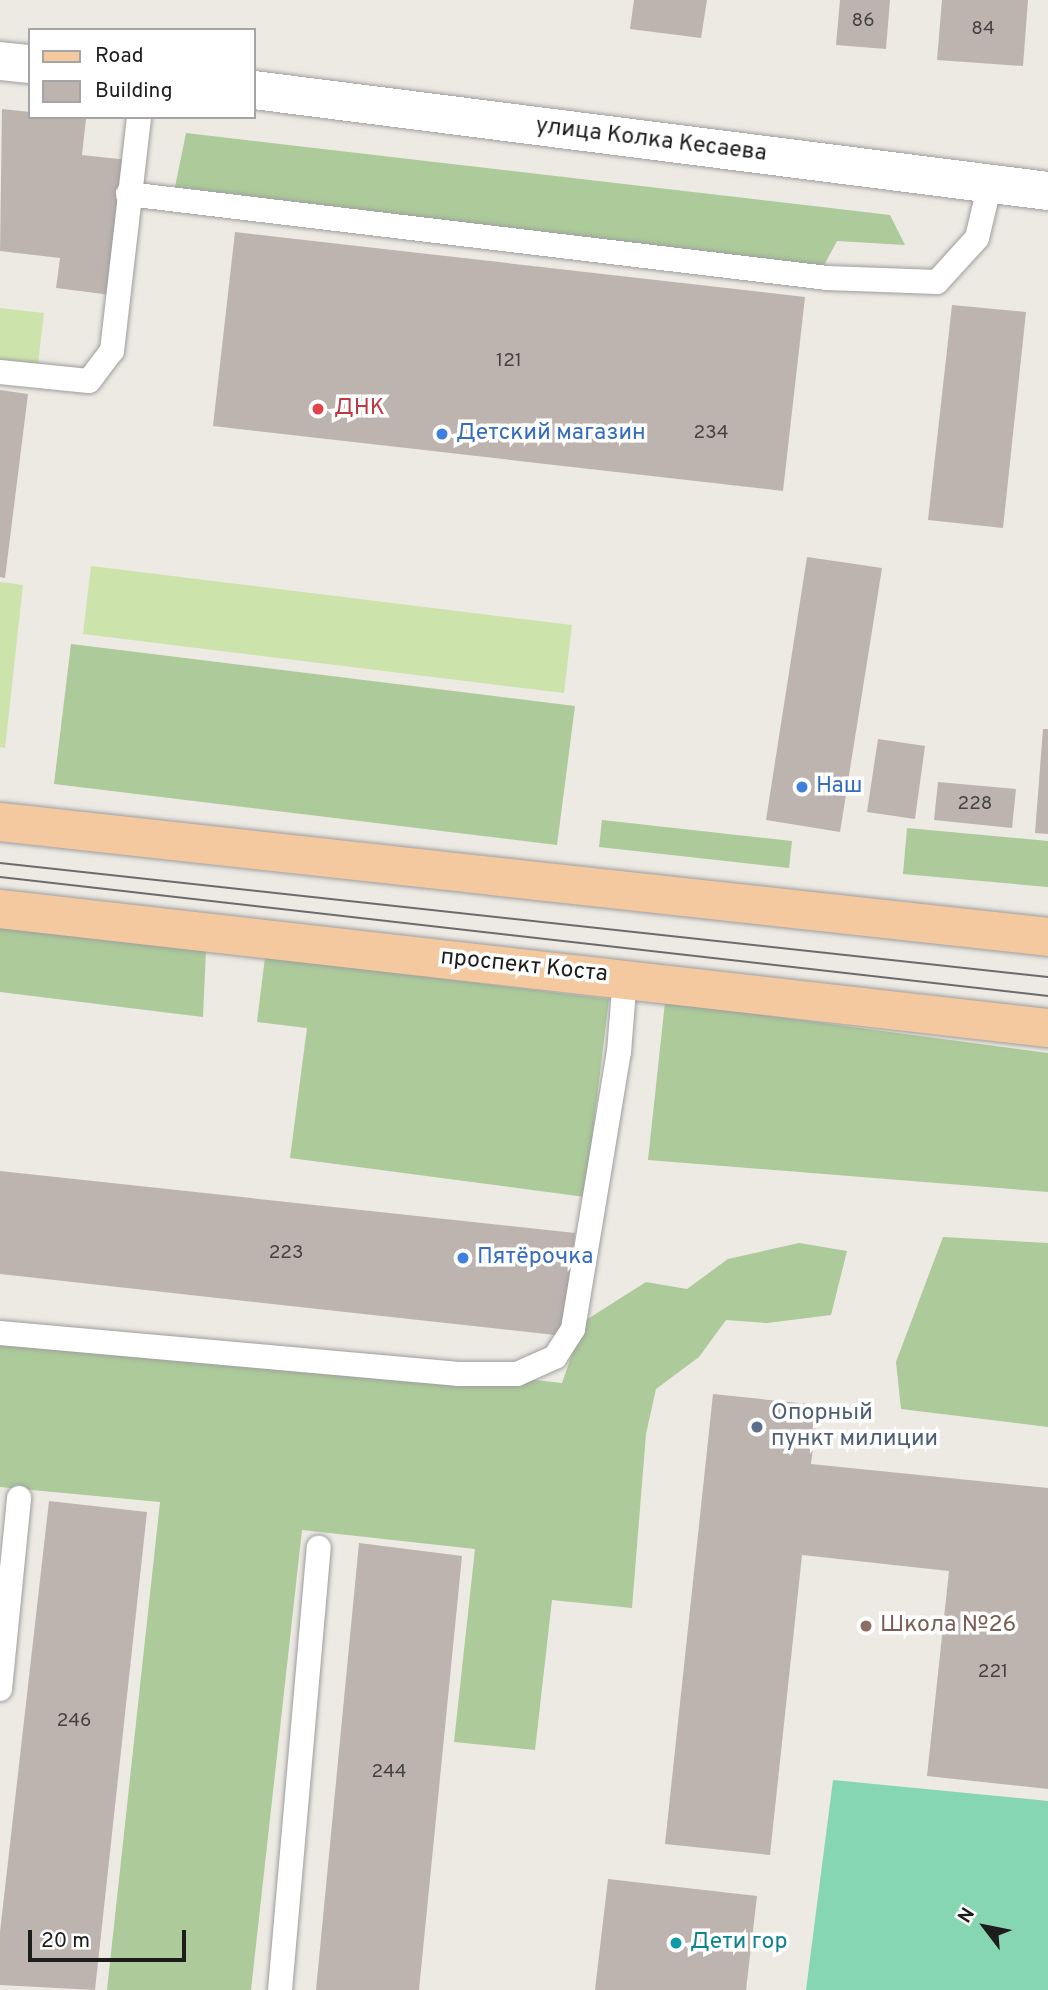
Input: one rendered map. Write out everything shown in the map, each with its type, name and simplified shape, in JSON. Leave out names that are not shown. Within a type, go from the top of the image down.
[{"type":"main road","points":[[0,822],[1048,937]]},
{"type":"main road","name":"проспект Коста","points":[[0,909],[1048,1028]]},
{"type":"street","points":[[0,61],[28,64]]},
{"type":"street","name":"улица Колка Кесаева","points":[[256,90],[1048,191]]},
{"type":"lane","points":[[0,372],[89,381],[112,351],[139,119]]},
{"type":"lane","points":[[128,194],[827,278],[937,282],[977,238],[990,184]]},
{"type":"lane","points":[[0,1333],[459,1374],[517,1374],[555,1357],[573,1329],[619,1052],[625,978]]},
{"type":"lane","points":[[0,1689],[19,1498]]},
{"type":"lane","points":[[280,1990],[319,1548]]},
{"type":"green space","points":[[186,133],[890,215],[905,245],[837,241],[823,267],[175,187]]},
{"type":"green space","points":[[0,308],[44,313],[37,372],[0,368]]},
{"type":"green space","points":[[91,566],[572,625],[564,693],[83,634]]},
{"type":"green space","points":[[0,582],[23,585],[5,748],[0,747]]},
{"type":"green space","points":[[71,644],[575,706],[557,845],[54,784]]},
{"type":"green space","points":[[602,820],[792,841],[789,868],[599,847]]},
{"type":"green space","points":[[907,828],[1048,841],[1048,887],[903,874]]},
{"type":"green space","points":[[0,928],[206,949],[203,1017],[0,992]]},
{"type":"green space","points":[[265,957],[609,999],[585,1197],[290,1158],[307,1028],[257,1022]]},
{"type":"green space","points":[[665,1002],[1048,1053],[1048,1192],[648,1160]]},
{"type":"green space","points":[[943,1237],[1048,1243],[1048,1427],[901,1409],[896,1362]]},
{"type":"green space","points":[[799,1243],[847,1251],[831,1315],[767,1323],[726,1320],[699,1357],[656,1389],[646,1434],[632,1608],[552,1600],[535,1750],[454,1742],[475,1549],[302,1530],[251,1990],[107,1990],[160,1502],[0,1487],[0,1321],[562,1383],[583,1322],[646,1282],[687,1289],[728,1259]]},
{"type":"green space","points":[[833,1780],[1048,1801],[1048,1990],[806,1990]]},
{"type":"building","points":[[634,0],[707,0],[701,38],[630,29]]},
{"type":"building","points":[[840,0],[890,0],[886,49],[836,45]]},
{"type":"building","points":[[942,0],[1028,0],[1023,66],[937,60]]},
{"type":"building","points":[[2,109],[28,112],[28,119],[86,119],[82,155],[128,160],[111,295],[56,288],[60,258],[0,251]]},
{"type":"building","points":[[235,232],[805,297],[783,491],[213,426]]},
{"type":"building","points":[[952,305],[1026,312],[1003,528],[928,520]]},
{"type":"building","points":[[0,390],[28,394],[5,578],[0,577]]},
{"type":"building","points":[[807,557],[882,568],[840,832],[766,820]]},
{"type":"building","points":[[1043,729],[1048,729],[1048,834],[1035,833]]},
{"type":"building","points":[[878,739],[925,746],[915,819],[867,812]]},
{"type":"building","points":[[938,782],[1016,789],[1012,828],[934,820]]},
{"type":"building","points":[[0,1171],[575,1233],[564,1336],[0,1274]]},
{"type":"building","points":[[713,1394],[818,1405],[811,1464],[1048,1488],[1048,1789],[927,1776],[949,1571],[802,1555],[770,1855],[665,1844]]},
{"type":"building","points":[[49,1501],[147,1512],[95,1990],[0,1985],[0,1932]]},
{"type":"building","points":[[359,1543],[462,1556],[419,1990],[316,1990]]},
{"type":"building","name":"Дети гор","points":[[608,1879],[757,1896],[746,1990],[595,1990]]},
{"type":"tram line","points":[[0,863],[1048,977]]},
{"type":"tram line","points":[[0,877],[1048,996]]},
{"type":"place","name":"ДНК","points":[[318,409]]},
{"type":"place","name":"Детский магазин","points":[[442,434]]},
{"type":"place","name":"Наш","points":[[802,787]]},
{"type":"place","name":"Пятёрочка","points":[[463,1258]]},
{"type":"place","name":"Опорный пункт милиции","points":[[757,1427]]},
{"type":"place","name":"Школа №26","points":[[866,1626]]},
{"type":"place","name":"Дети гор","points":[[676,1943]]}]
